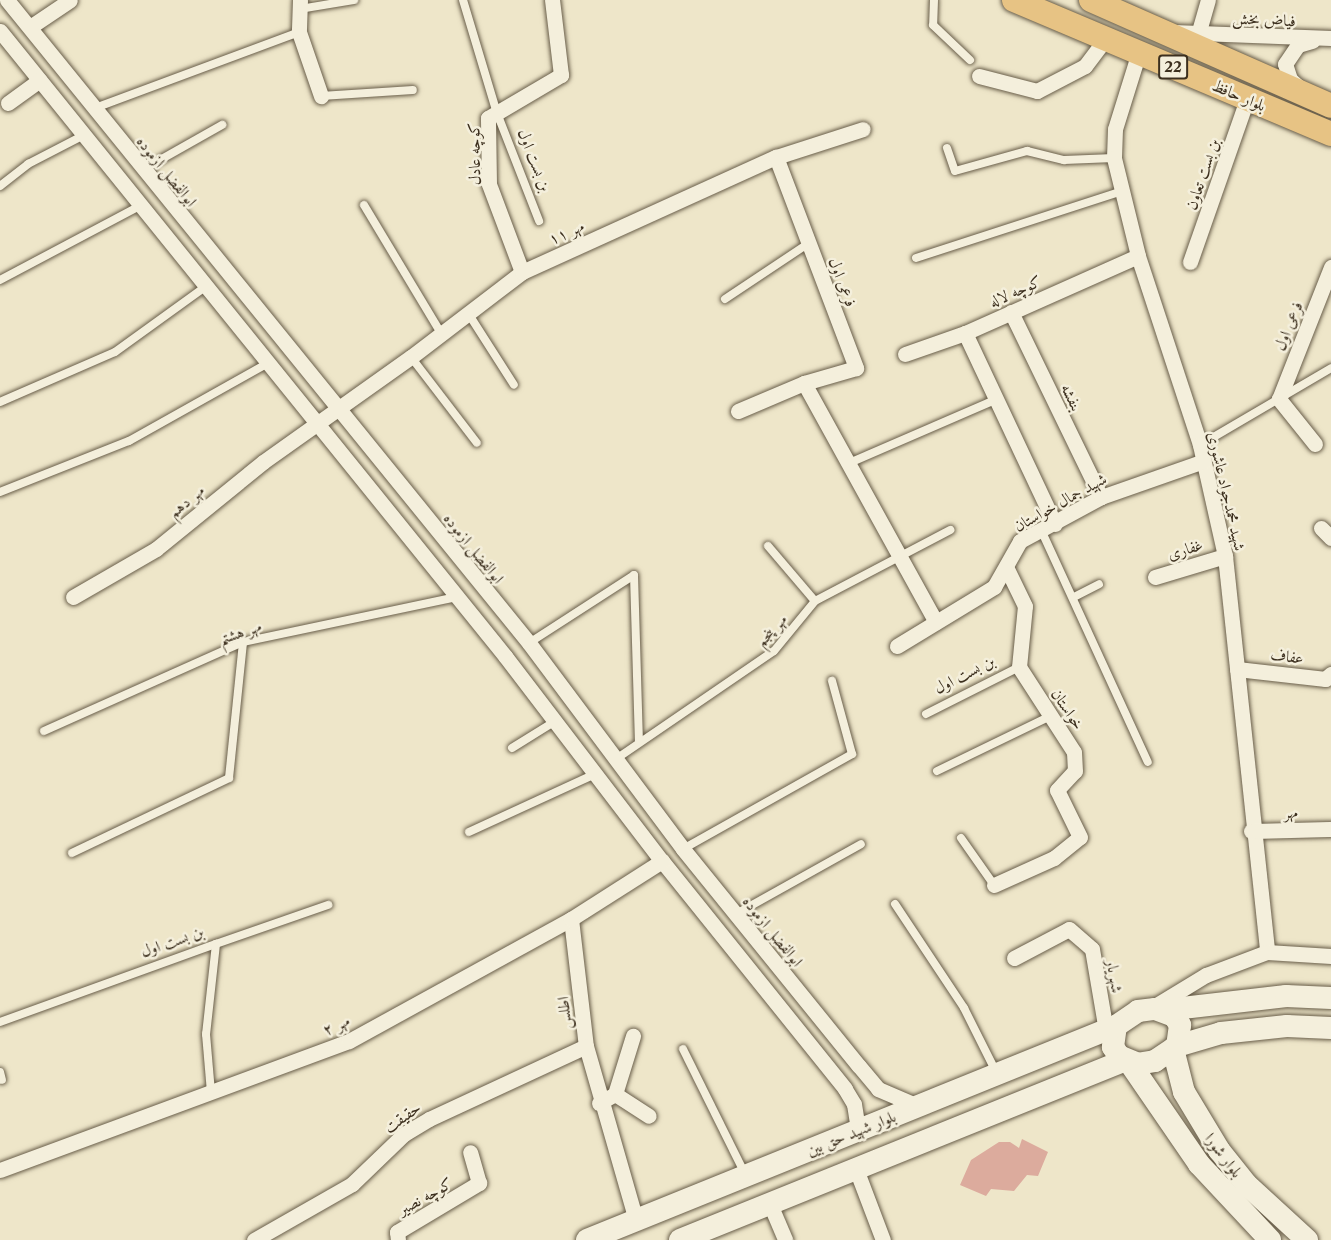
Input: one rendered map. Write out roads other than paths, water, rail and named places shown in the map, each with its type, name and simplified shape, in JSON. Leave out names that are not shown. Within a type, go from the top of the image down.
[{"type":"main road","name":"بلوار حافظ","points":[[1014,0],[1331,135]]},
{"type":"main road","name":"بلوار حافظ","points":[[1091,0],[1331,105]]},
{"type":"main road","points":[[1127,1061],[1113,1047],[1111,1029],[1157,1010],[1286,996],[1331,998]]},
{"type":"main road","points":[[1157,1010],[1180,1025],[1175,1048]]},
{"type":"main road","points":[[680,1240],[1127,1061],[1155,1061],[1175,1048],[1221,1033],[1287,1026],[1331,1028]]},
{"type":"main road","name":"بلوار شهید حق بین","points":[[587,1240],[1111,1029]]},
{"type":"main road","name":"بلوار شورا","points":[[1175,1048],[1184,1092],[1219,1150],[1246,1184],[1307,1240]]},
{"type":"main road","name":"بلوار شورا","points":[[1127,1061],[1199,1164],[1270,1240]]},
{"type":"street","name":"ابوالفضل ازموده","points":[[7,0],[92,109],[528,643],[683,849],[878,1089],[918,1107]]},
{"type":"street","points":[[30,27],[70,0]]},
{"type":"street","name":"کوچه عادل","points":[[522,272],[489,184],[488,118],[561,75],[552,0]]},
{"type":"street","points":[[1199,31],[1208,0]]},
{"type":"street","points":[[300,5],[298,32],[321,96]]},
{"type":"street","points":[[0,31],[82,136],[456,597],[662,861],[845,1089],[854,1104],[858,1130]]},
{"type":"street","name":"فیاض بخش","points":[[1160,32],[1199,31],[1326,38]]},
{"type":"street","points":[[979,76],[1037,91],[1085,66],[1106,38]]},
{"type":"street","points":[[1308,96],[1290,79],[1285,64],[1298,45],[1326,38]]},
{"type":"street","name":"شهید محمدجواد عاشوری","points":[[1139,52],[1115,129],[1114,158],[1138,256],[1200,446],[1225,556],[1251,831],[1267,952]]},
{"type":"street","points":[[8,103],[40,80]]},
{"type":"street","name":"بن‌ بست تعاون","points":[[1190,262],[1247,99]]},
{"type":"street","name":"مهر ۱۱","points":[[316,424],[411,357],[468,311],[522,272],[776,158],[863,129]]},
{"type":"street","name":"فرعی اول","points":[[738,411],[804,383],[856,368],[776,158]]},
{"type":"street","name":"کوچه لاله","points":[[905,354],[965,333],[1138,256]]},
{"type":"street","name":"فرعی اول","points":[[1279,399],[1331,267]]},
{"type":"street","name":"بنفشه","points":[[1011,312],[1101,497]]},
{"type":"street","points":[[965,333],[997,399],[1048,528]]},
{"type":"street","points":[[804,383],[899,560],[936,622]]},
{"type":"street","points":[[1279,399],[1315,444]]},
{"type":"street","name":"مهر دهم","points":[[73,597],[156,549],[316,424]]},
{"type":"street","name":"شهید جمال خواستان","points":[[897,646],[994,587],[1007,569],[1020,542],[1101,497],[1204,461]]},
{"type":"street","name":"غفاری","points":[[1155,577],[1225,556]]},
{"type":"street","points":[[1007,569],[1025,606],[1019,667]]},
{"type":"street","name":"خواستان","points":[[994,885],[1054,858],[1080,837],[1057,790],[1075,771],[1074,752],[1019,667]]},
{"type":"street","name":"عفاف","points":[[1237,669],[1325,679],[1331,674]]},
{"type":"street","name":"مهر","points":[[1251,831],[1331,829]]},
{"type":"street","name":"مهر ۲","points":[[0,1170],[349,1041],[571,919],[662,861]]},
{"type":"street","name":"اطلس","points":[[571,919],[585,1046],[599,1103],[636,1220]]},
{"type":"street","name":"شهریار","points":[[1014,958],[1069,929],[1092,949],[1111,1029]]},
{"type":"street","points":[[1157,1010],[1206,975],[1267,952],[1331,956]]},
{"type":"street","points":[[599,1103],[615,1094],[633,1036]]},
{"type":"street","name":"حقیقت","points":[[254,1240],[352,1184],[404,1134],[429,1119],[585,1046]]},
{"type":"street","points":[[615,1094],[649,1116]]},
{"type":"street","name":"کوچه نصیر","points":[[398,1240],[397,1232],[479,1183],[470,1152]]},
{"type":"street","points":[[856,1170],[883,1240]]},
{"type":"street","points":[[770,1204],[785,1240]]},
{"type":"lane","points":[[300,5],[354,0]]},
{"type":"lane","name":"بن بست اول","points":[[463,0],[497,113],[539,221]]},
{"type":"lane","points":[[934,0],[933,25],[970,60]]},
{"type":"lane","points":[[92,109],[298,32]]},
{"type":"lane","points":[[321,96],[413,90]]},
{"type":"lane","points":[[142,169],[222,125]]},
{"type":"lane","points":[[0,186],[28,164],[82,136]]},
{"type":"lane","points":[[947,147],[955,171],[1027,151],[1064,160],[1114,158]]},
{"type":"lane","points":[[916,258],[1122,190]]},
{"type":"lane","points":[[364,205],[441,333]]},
{"type":"lane","points":[[0,280],[140,206]]},
{"type":"lane","points":[[725,299],[809,243]]},
{"type":"lane","points":[[0,402],[115,352],[205,286]]},
{"type":"lane","points":[[468,311],[514,385]]},
{"type":"lane","points":[[411,357],[477,443]]},
{"type":"lane","points":[[0,492],[129,441],[266,364]]},
{"type":"lane","points":[[1200,446],[1331,368]]},
{"type":"lane","points":[[847,464],[997,399]]},
{"type":"lane","points":[[1048,528],[1074,597],[1148,762]]},
{"type":"lane","name":"مهر پنجم","points":[[616,759],[639,741],[774,651],[815,601],[899,560],[950,530]]},
{"type":"lane","points":[[768,546],[815,601]]},
{"type":"lane","points":[[528,643],[634,575],[639,741]]},
{"type":"lane","points":[[1074,597],[1099,584]]},
{"type":"lane","name":"مهر هشتم","points":[[44,731],[243,642],[456,597]]},
{"type":"lane","points":[[72,853],[229,778],[243,642]]},
{"type":"lane","name":"بن بست اول","points":[[926,714],[1019,667]]},
{"type":"lane","points":[[683,849],[852,754],[832,681]]},
{"type":"lane","points":[[936,771],[1052,715]]},
{"type":"lane","points":[[512,748],[554,722]]},
{"type":"lane","points":[[469,832],[595,774]]},
{"type":"lane","points":[[961,837],[994,885]]},
{"type":"lane","points":[[736,914],[861,844]]},
{"type":"lane","points":[[895,904],[964,1008],[998,1076]]},
{"type":"lane","points":[[216,944],[328,905]]},
{"type":"lane","name":"بن بست اول","points":[[0,1022],[216,944],[206,1034],[211,1092]]},
{"type":"lane","points":[[683,1049],[746,1176]]}]
